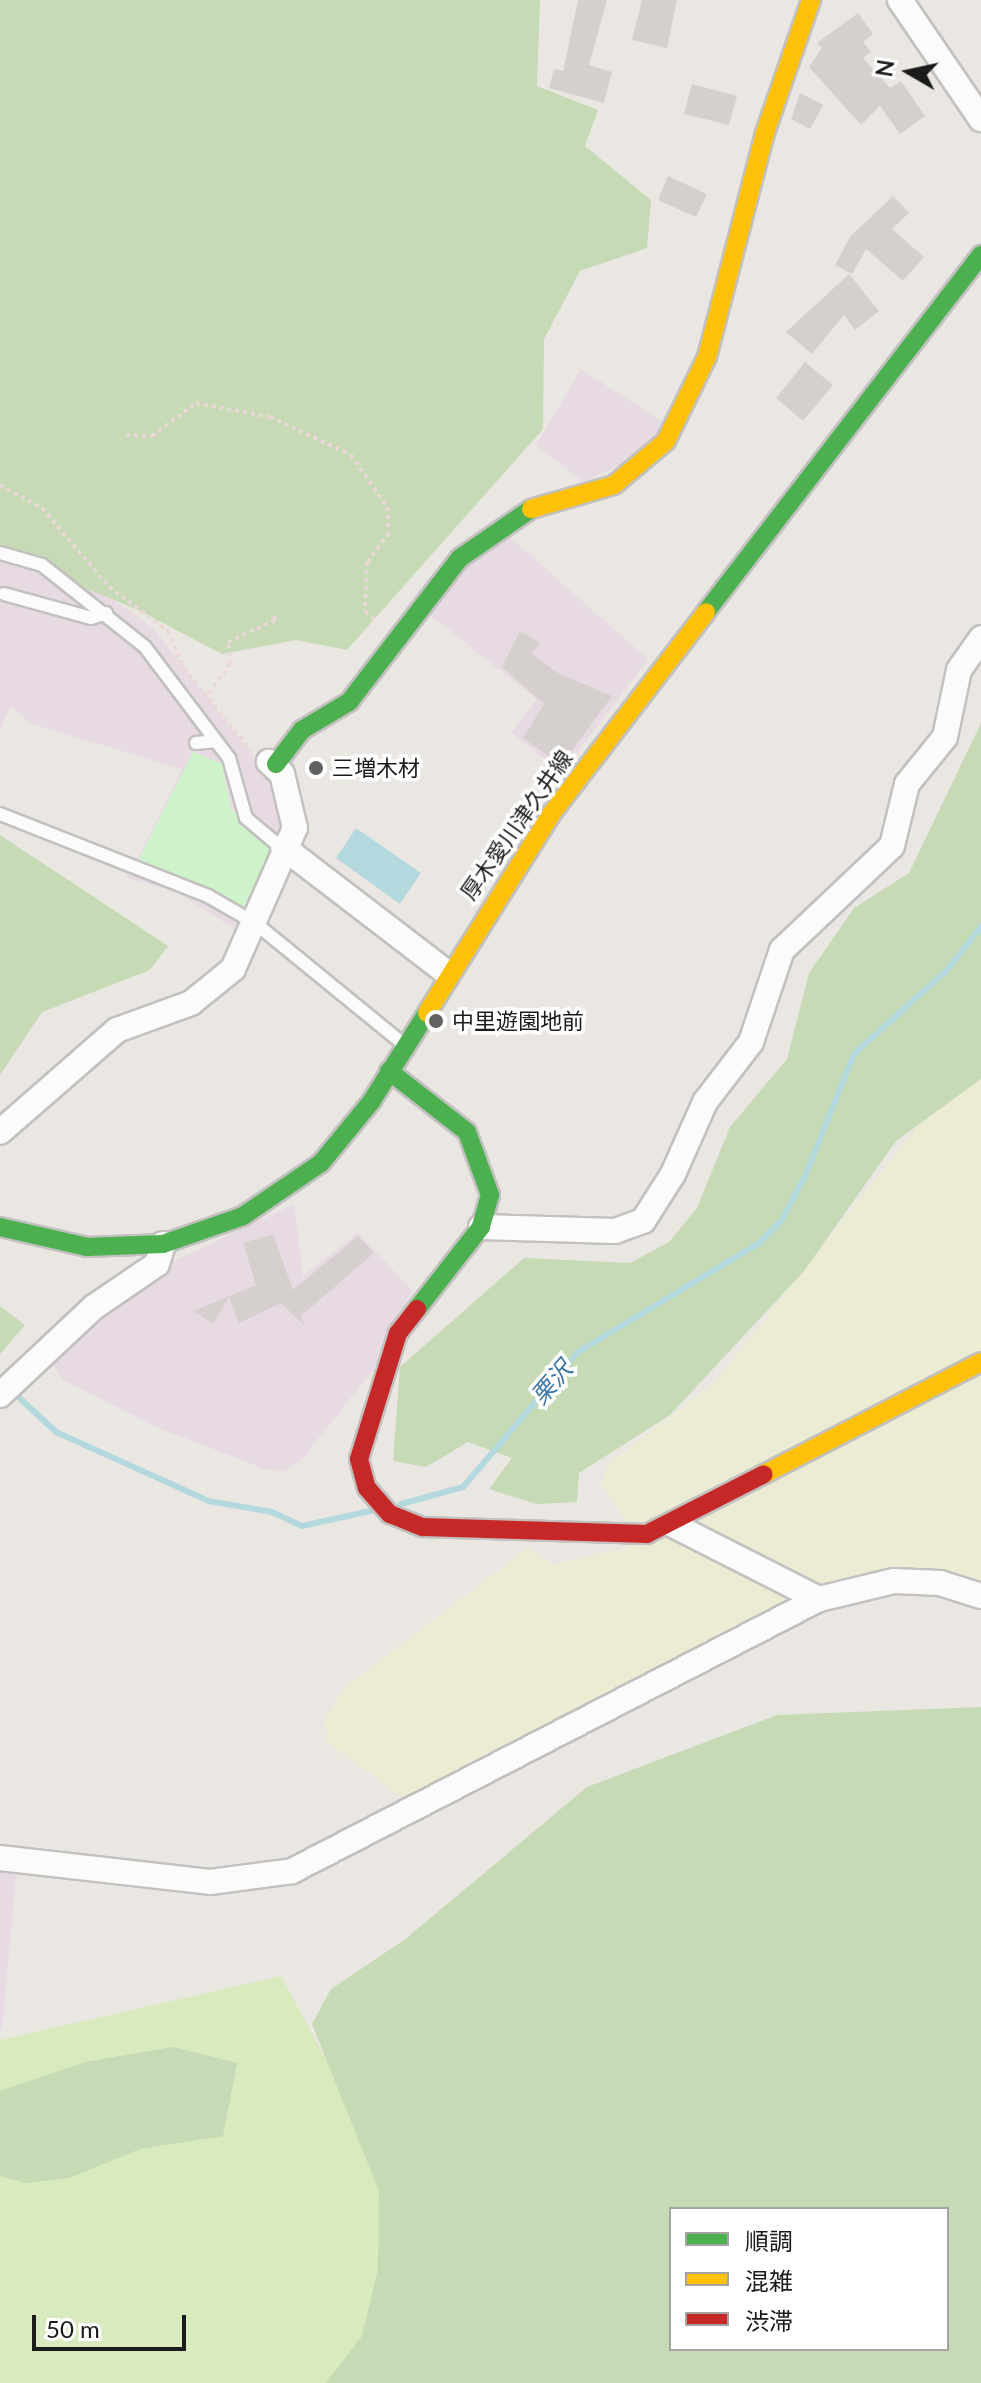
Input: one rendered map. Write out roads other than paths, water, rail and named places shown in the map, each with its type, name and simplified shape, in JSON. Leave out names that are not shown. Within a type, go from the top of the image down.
[{"type":"street","points":[[0,1132],[117,1030],[191,1003],[222,983],[255,923],[283,848],[295,828],[273,763],[302,730],[349,702],[395,634],[460,558],[525,511],[614,485],[666,441],[707,357],[765,133],[811,0]]},
{"type":"street","points":[[900,0],[981,119]]},
{"type":"street","name":"厚木愛川津久井線","points":[[0,1227],[87,1247],[163,1244],[243,1216],[295,1185],[345,1138],[389,1071],[446,972],[595,753],[981,255]]},
{"type":"street","points":[[481,1227],[615,1231],[643,1221],[673,1174],[705,1102],[755,1034],[782,950],[892,846],[907,784],[945,737],[964,655],[981,638]]},
{"type":"street","points":[[283,848],[446,972]]},
{"type":"street","points":[[389,1071],[467,1132],[489,1186],[481,1227],[418,1299],[392,1345],[359,1459],[384,1509],[440,1528],[640,1535],[673,1525],[981,1362]]},
{"type":"street","points":[[8,1387],[94,1307],[157,1264],[163,1244]]},
{"type":"street","points":[[673,1525],[819,1599]]},
{"type":"street","points":[[0,1858],[210,1882],[292,1871],[819,1599],[894,1581],[976,1589]]},
{"type":"lane","points":[[0,553],[42,565],[145,647],[229,758],[246,818],[283,848]]},
{"type":"lane","points":[[4,594],[91,618],[106,613]]},
{"type":"lane","points":[[196,743],[216,741]]},
{"type":"lane","points":[[0,814],[152,878],[184,883],[255,923],[404,1044]]},
{"type":"water","points":[[356,828],[421,873],[400,904],[336,858]]},
{"type":"waterway","name":"栗沢","points":[[401,1504],[463,1487],[578,1352],[758,1244],[781,1221],[806,1174],[854,1054],[947,970],[981,927]]},
{"type":"waterway","name":"栗沢","points":[[11,1390],[56,1432],[209,1501],[272,1512],[302,1526],[370,1511]]},
{"type":"place","name":"三増木材","points":[[316,768]]},
{"type":"place","name":"中里遊園地前","points":[[436,1021]]}]
